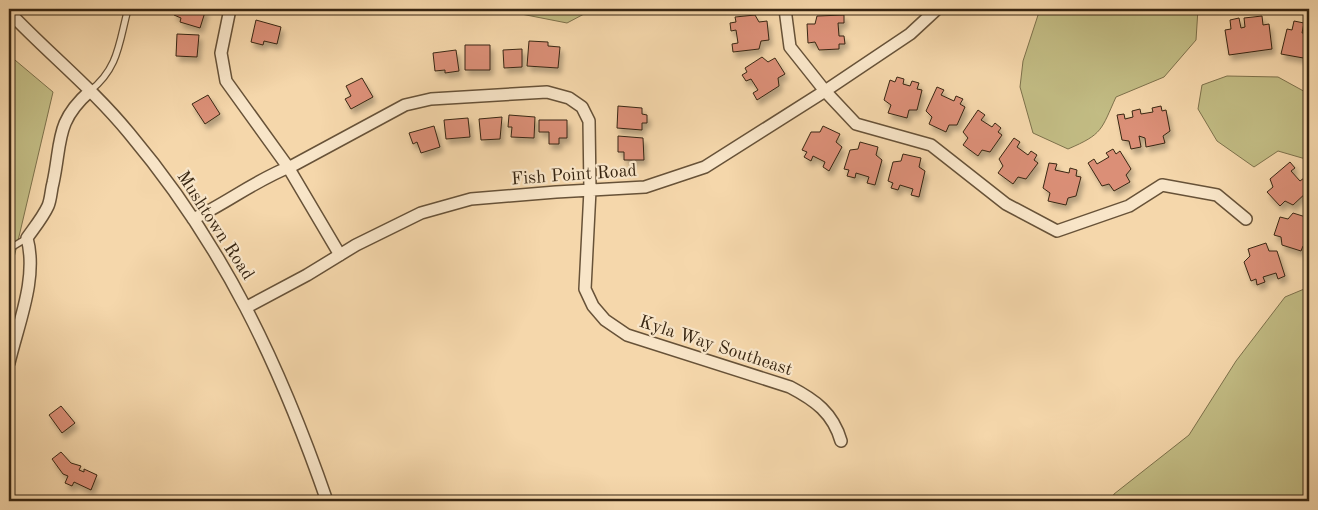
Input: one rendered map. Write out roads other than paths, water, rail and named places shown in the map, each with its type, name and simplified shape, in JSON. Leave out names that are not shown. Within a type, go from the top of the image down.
[{"type":"street","points":[[230,9],[221,53],[226,81],[288,168],[340,254]]},
{"type":"street","points":[[785,9],[790,47],[825,91],[856,124],[931,145],[1006,204],[1057,231],[1129,206],[1162,185],[1217,195],[1246,219]]},
{"type":"street","name":"Fish Point Road","points":[[247,307],[307,275],[340,254],[422,213],[471,200],[590,190],[645,188],[705,167],[825,91],[910,34],[937,9]]},
{"type":"street","name":"Mushtown Road","points":[[9,12],[90,91],[156,167],[193,219],[247,307],[276,368],[327,501]]},
{"type":"street","points":[[9,363],[30,277],[30,249],[27,238],[48,205],[56,170],[59,137],[67,117],[72,108],[90,91]]},
{"type":"street","name":"Kyla Way Southeast","points":[[193,219],[216,208],[275,172],[288,168],[405,105],[431,99],[459,96],[547,92],[569,98],[582,107],[589,121],[590,190],[585,289],[593,306],[605,320],[627,335],[790,387],[824,408],[837,426],[841,441]]},
{"type":"lane","points":[[90,91],[105,79],[112,67],[128,9]]},
{"type":"lane","points":[[9,249],[27,238]]}]
